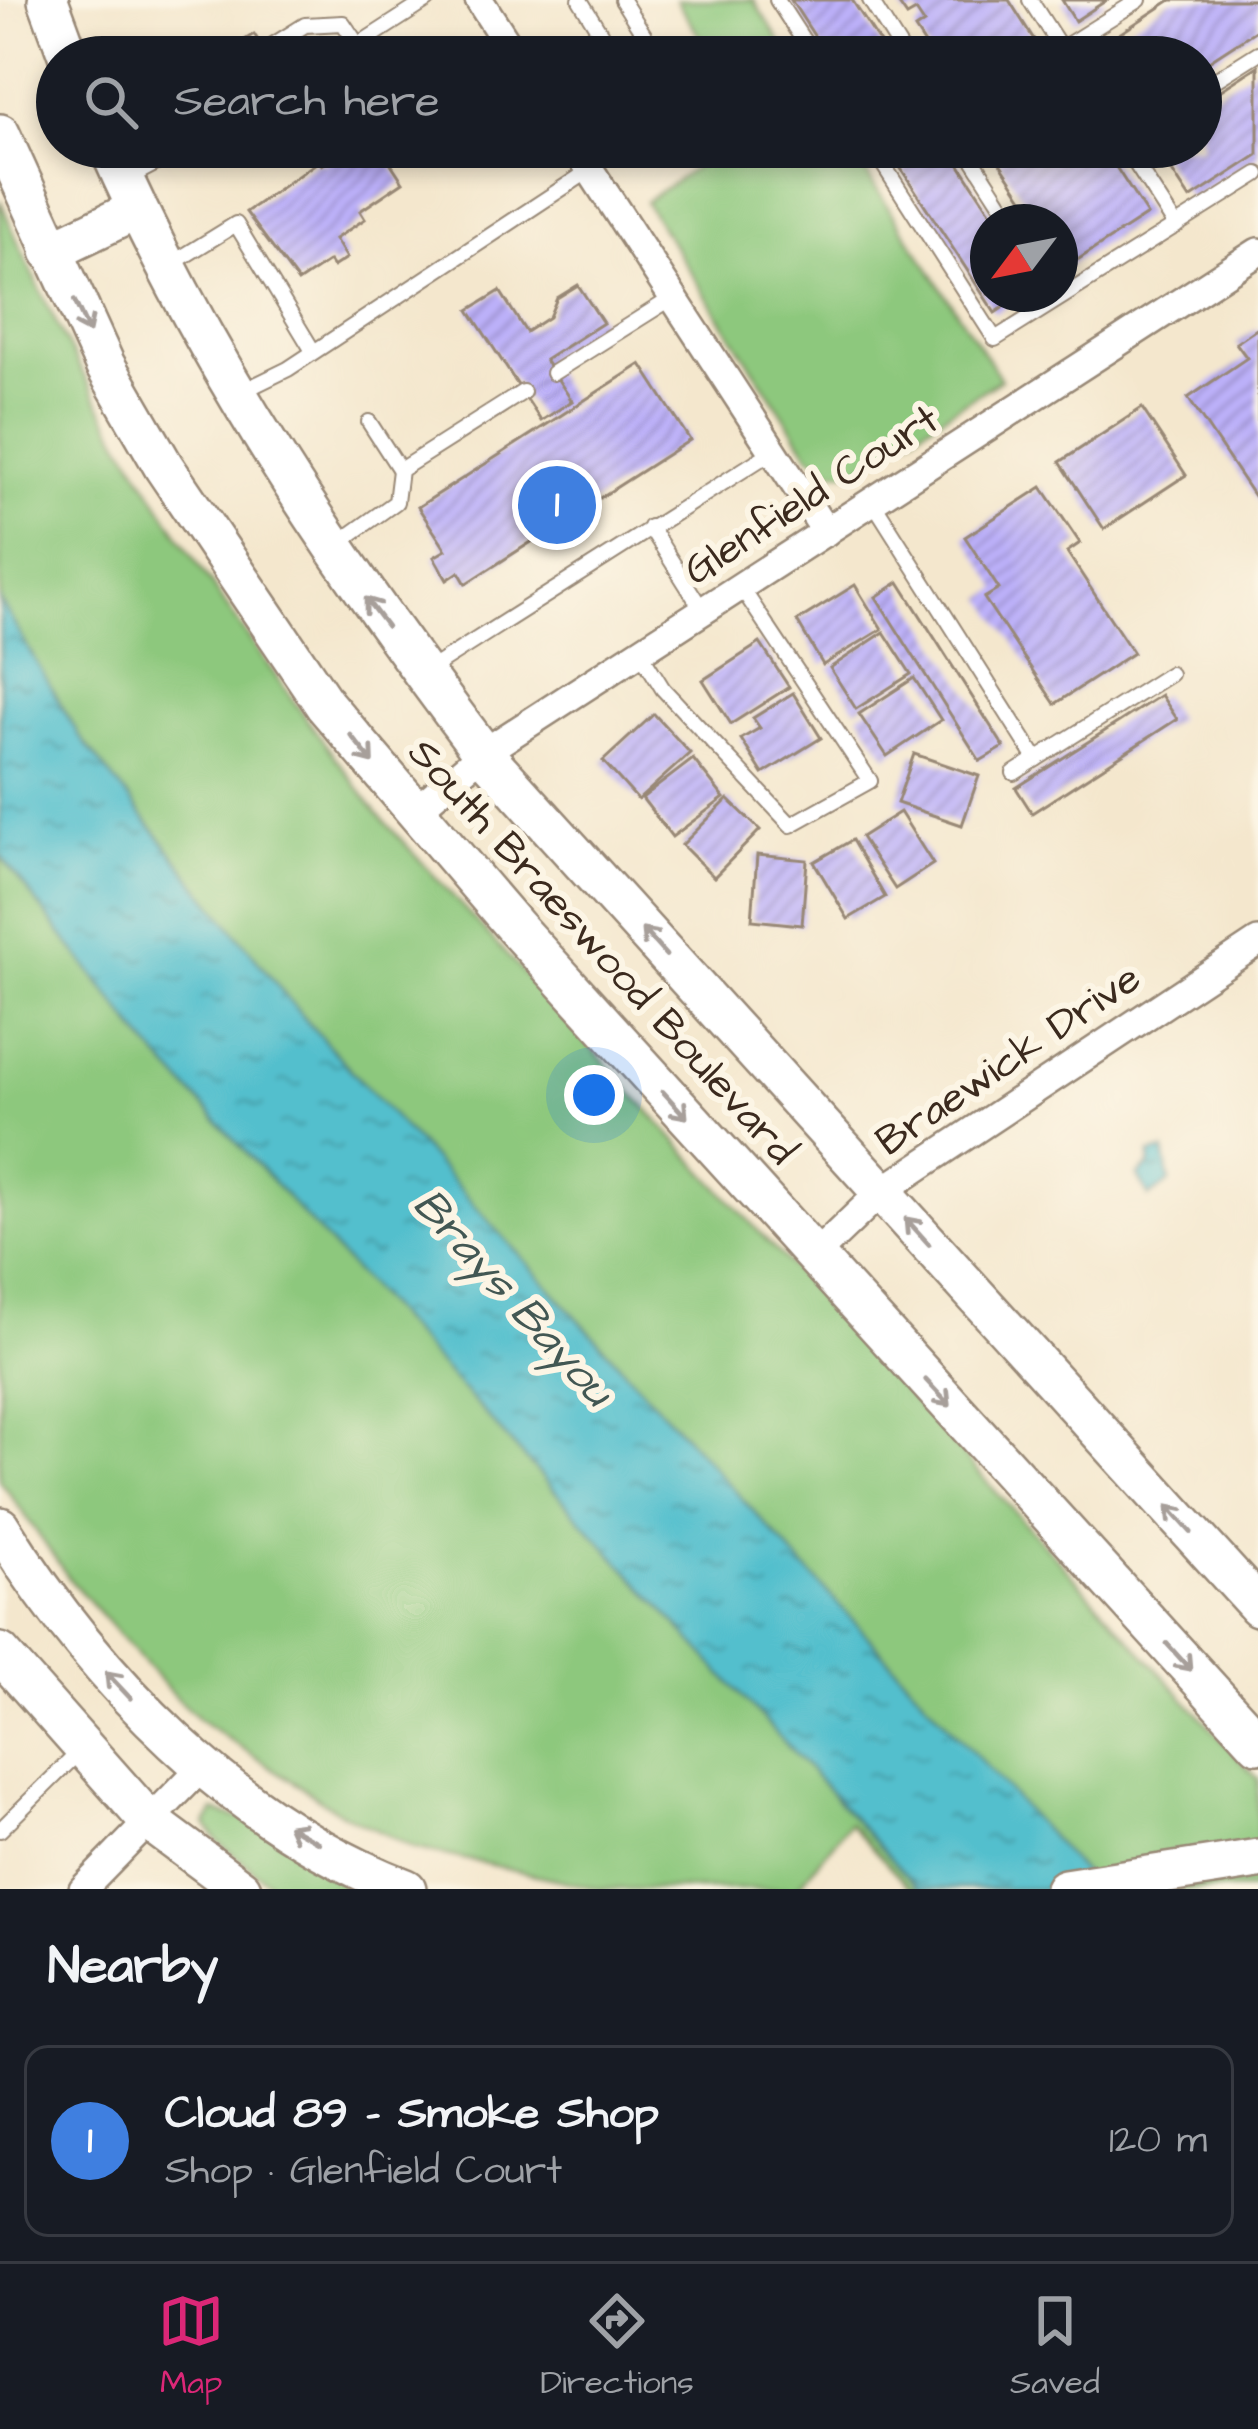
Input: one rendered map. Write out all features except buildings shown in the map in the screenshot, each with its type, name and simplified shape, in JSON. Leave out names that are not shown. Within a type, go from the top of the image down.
[{"type":"main road","points":[[48,0],[61,36]]},
{"type":"main road","name":"South Braeswood Boulevard","points":[[0,134],[105,365],[164,467],[325,705],[413,812],[1258,1743]]},
{"type":"main road","points":[[51,250],[123,179]]},
{"type":"main road","name":"South Braeswood Boulevard","points":[[123,179],[236,394],[332,548],[483,753],[1258,1606]]},
{"type":"main road","points":[[0,1527],[34,1582],[113,1681],[202,1766],[261,1810],[406,1889]]},
{"type":"main road","points":[[0,1653],[148,1820],[241,1889]]},
{"type":"main road","points":[[1065,1889],[1256,1855]]},
{"type":"street","points":[[479,0],[502,36]]},
{"type":"street","points":[[589,168],[826,532]]},
{"type":"street","name":"Glenfield Court","points":[[413,812],[483,753],[1258,252]]},
{"type":"street","name":"Braewick Drive","points":[[813,1257],[881,1192],[1258,942]]},
{"type":"street","points":[[83,1889],[202,1766]]},
{"type":"lane","points":[[381,36],[428,0]]},
{"type":"lane","points":[[580,0],[602,36]]},
{"type":"lane","points":[[622,0],[645,36]]},
{"type":"lane","points":[[777,0],[800,36]]},
{"type":"lane","points":[[869,0],[892,36]]},
{"type":"lane","points":[[1030,0],[1053,36]]},
{"type":"lane","points":[[1088,36],[1139,0]]},
{"type":"lane","points":[[287,36],[305,25],[343,23],[352,36]]},
{"type":"lane","points":[[1222,76],[1258,53]]},
{"type":"lane","points":[[236,394],[314,351],[559,168]]},
{"type":"lane","points":[[885,168],[970,300]]},
{"type":"lane","points":[[978,168],[1001,204]]},
{"type":"lane","points":[[1139,168],[1176,226]]},
{"type":"lane","points":[[1078,286],[1258,174]]},
{"type":"lane","points":[[167,267],[236,224],[314,351]]},
{"type":"lane","points":[[553,373],[672,298]]},
{"type":"lane","points":[[978,312],[995,339],[1036,312]]},
{"type":"lane","points":[[400,470],[523,392]]},
{"type":"lane","points":[[332,548],[396,502],[400,470],[369,422]]},
{"type":"lane","points":[[422,674],[773,452]]},
{"type":"lane","points":[[873,502],[1036,759]]},
{"type":"lane","points":[[650,527],[703,611]]},
{"type":"lane","points":[[640,652],[663,689],[791,825],[833,806],[870,781],[740,586]]},
{"type":"lane","points":[[1014,773],[1169,674]]},
{"type":"lane","points":[[0,1830],[83,1748]]},
{"type":"green space","points":[[676,0],[753,0],[776,36],[699,36]]},
{"type":"green space","points":[[694,168],[863,168],[1001,379],[854,472],[833,471],[809,454],[645,202]]},
{"type":"green space","points":[[0,200],[77,364],[169,520],[378,814],[1258,1779],[1258,1889],[911,1889],[849,1823],[796,1889],[600,1889],[414,1848],[339,1812],[200,1720],[71,1581],[0,1480]]},
{"type":"green space","points":[[214,1811],[253,1822],[365,1889],[277,1889],[218,1842],[206,1824]]},
{"type":"water","name":"Brays Bayou","points":[[0,600],[80,737],[301,1015],[1098,1889],[918,1889],[148,1045],[0,855]]},
{"type":"water","points":[[1164,1151],[1170,1182],[1149,1197],[1138,1176],[1149,1166],[1150,1154]]},
{"type":"place","name":"Cloud 89 - Smoke Shop","points":[[557,505]]}]
